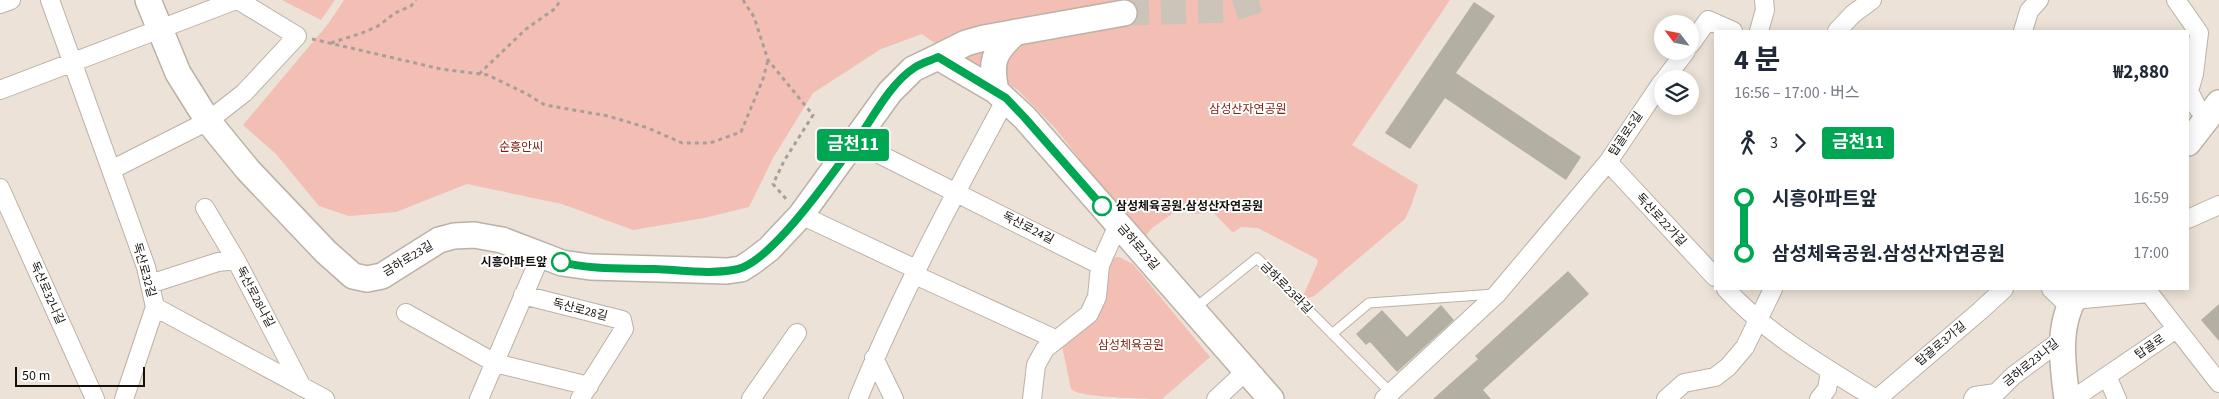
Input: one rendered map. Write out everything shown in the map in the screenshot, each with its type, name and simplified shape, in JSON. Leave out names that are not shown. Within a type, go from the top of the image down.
[{"type":"street","points":[[0,4],[11,0]]},
{"type":"street","name":"독산로32길","points":[[50,0],[146,267],[155,308],[124,399]]},
{"type":"street","points":[[148,0],[178,73],[208,121]]},
{"type":"street","points":[[0,90],[159,28],[237,0],[297,36],[244,93],[208,121],[111,170]]},
{"type":"street","points":[[1759,30],[1766,10],[1764,0]]},
{"type":"street","points":[[1838,30],[1853,14],[1872,0]]},
{"type":"street","points":[[2023,30],[2029,11],[2039,0]]},
{"type":"street","points":[[2176,0],[2199,33],[2194,74],[2189,91],[2197,107],[2213,110],[2189,142]]},
{"type":"street","points":[[938,57],[966,42],[1124,13]]},
{"type":"street","points":[[1699,32],[1708,20],[1732,30]]},
{"type":"street","points":[[858,399],[874,358],[1001,95],[992,70],[994,59],[1003,44],[1016,32]]},
{"type":"street","name":"금하로23길","points":[[208,121],[248,170],[326,252],[353,276],[366,279],[382,276],[427,246],[454,236],[474,235],[502,240],[562,263],[590,267],[727,271],[740,269],[752,262],[801,215],[896,86],[913,68],[938,57],[1001,95],[1025,118],[1271,399]]},
{"type":"street","name":"탑골로5길","points":[[1608,162],[1654,94]]},
{"type":"street","name":"독산로24길","points":[[855,142],[956,191],[1100,265]]},
{"type":"street","name":"독산로22가길","points":[[1608,162],[1714,277]]},
{"type":"street","name":"금하로23라길","points":[[1388,396],[1497,294],[1608,162]]},
{"type":"street","name":"독산로32나길","points":[[0,188],[94,399]]},
{"type":"street","points":[[2189,219],[2219,205]]},
{"type":"street","name":"독산로28나길","points":[[205,208],[236,260],[302,386]]},
{"type":"street","points":[[801,215],[1055,339]]},
{"type":"street","points":[[1032,399],[1036,365],[1044,349],[1089,314],[1097,297],[1100,265],[1118,225]]},
{"type":"street","points":[[480,399],[541,255]]},
{"type":"street","points":[[150,284],[218,262],[236,260]]},
{"type":"street","points":[[1727,290],[1739,304],[1759,320]]},
{"type":"street","points":[[1666,399],[1684,383],[1715,377],[1728,367],[1745,347],[1774,290]]},
{"type":"street","name":"탑골로3가길","points":[[1759,320],[1830,371],[1876,399],[2003,290]]},
{"type":"street","points":[[2054,290],[2074,298],[2064,321],[2062,362],[2067,399]]},
{"type":"street","name":"탑골로","points":[[2073,399],[2176,329],[2149,293],[2074,298]]},
{"type":"street","name":"독산로28길","points":[[406,313],[495,363],[585,392],[618,342],[624,330],[622,320],[523,295]]},
{"type":"street","points":[[155,308],[325,399]]},
{"type":"street","points":[[2176,329],[2219,383]]},
{"type":"street","points":[[751,399],[797,332]]},
{"type":"street","name":"금하로23나길","points":[[1973,399],[1975,396],[1996,393],[2013,376],[2064,338]]},
{"type":"street","points":[[874,358],[894,399]]},
{"type":"street","points":[[1216,399],[1246,371]]},
{"type":"street","points":[[1819,399],[1826,389],[1830,371]]},
{"type":"street","points":[[2107,376],[2117,399]]},
{"type":"lane","name":"금하로23라길","points":[[1192,310],[1256,258],[1332,334],[1388,396]]},
{"type":"lane","points":[[1332,334],[1369,303],[1497,294]]},
{"type":"path","points":[[330,44],[378,26],[395,13],[411,6],[416,0]]},
{"type":"path","points":[[479,74],[526,29],[556,8],[560,0]]},
{"type":"path","points":[[743,0],[754,17],[768,60],[813,115],[784,162],[773,184],[801,215]]},
{"type":"path","points":[[297,36],[441,69],[488,75],[545,106],[608,116],[648,128],[682,143],[710,143],[740,132],[763,80],[768,60]]},
{"type":"green space","points":[[282,0],[335,0],[321,20]]},
{"type":"green space","points":[[344,0],[1450,0],[1352,145],[1418,185],[1405,219],[1314,296],[1305,299],[1304,294],[1318,262],[1317,259],[1258,228],[1241,227],[1234,232],[1213,212],[1195,214],[1182,207],[1152,228],[1143,239],[1056,129],[1018,90],[986,70],[962,62],[922,34],[881,49],[813,93],[773,158],[749,207],[704,218],[633,230],[562,204],[467,184],[396,212],[349,216],[319,206],[276,154],[243,125],[328,24]]},
{"type":"green space","name":"삼성체육공원","points":[[1119,257],[1133,264],[1210,357],[1162,399],[1099,396],[1071,389],[1060,336],[1079,323],[1110,258]]},
{"type":"building","points":[[1474,2],[1495,16],[1456,73],[1581,157],[1566,180],[1445,98],[1410,149],[1385,133]]},
{"type":"building","points":[[1568,271],[1589,294],[1483,390],[1491,399],[1433,399],[1478,359],[1475,356]]},
{"type":"building","points":[[2219,304],[2219,341],[2201,320]]},
{"type":"building","points":[[1441,305],[1454,320],[1397,372],[1370,342],[1366,345],[1356,334],[1382,310],[1407,337]]},
{"type":"tunnel","points":[[1124,13],[1228,10],[1259,0]]},
{"type":"bus line","name":"금천11","points":[[561,262],[590,267],[727,271],[740,269],[769,249],[801,215],[890,92],[913,68],[938,57],[1006,98],[1102,206]]},
{"type":"place","name":"삼성체육공원.삼성산자연공원","points":[[1102,206]]},
{"type":"place","name":"시흥아파트앞","points":[[561,262]]},
{"type":"park label","name":"삼성산자연공원","points":[[1248,109]]},
{"type":"park label","name":"순흥안씨","points":[[521,147]]}]
